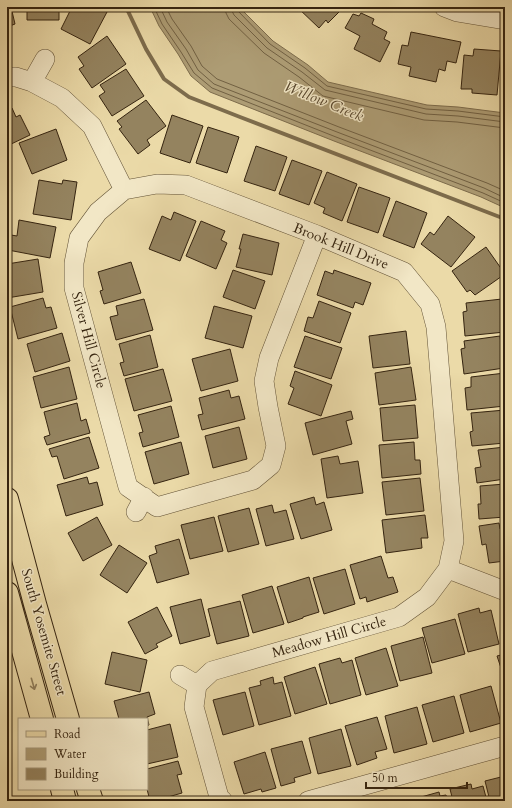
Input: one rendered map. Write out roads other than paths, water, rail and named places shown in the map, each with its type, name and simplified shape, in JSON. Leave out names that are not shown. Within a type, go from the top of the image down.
[{"type":"main road","name":"South Yosemite Street","points":[[7,499],[68,718]]},
{"type":"main road","name":"South Yosemite Street","points":[[7,593],[15,648],[42,718]]},
{"type":"main road","points":[[62,790],[65,801]]},
{"type":"main road","points":[[88,790],[92,801]]},
{"type":"street","points":[[444,7],[457,12],[505,20]]},
{"type":"street","points":[[32,82],[45,59]]},
{"type":"street","points":[[7,76],[32,82],[62,98],[92,126],[124,190]]},
{"type":"street","name":"Brook Hill Drive","points":[[124,190],[157,184],[186,184],[317,235],[404,272],[430,304],[436,327],[454,541],[448,569]]},
{"type":"street","name":"Silver Hill Circle","points":[[124,190],[98,212],[80,238],[74,263],[74,288],[128,487],[140,505],[157,507],[253,480],[275,467],[276,446],[264,381],[269,358],[317,235]]},
{"type":"street","points":[[448,569],[505,591]]},
{"type":"street","name":"Meadow Hill Circle","points":[[197,685],[212,671],[398,617],[427,597],[448,569]]},
{"type":"street","points":[[180,675],[197,685],[194,707],[219,797],[223,801]]},
{"type":"street","points":[[308,801],[505,746]]},
{"type":"water","name":"Willow Creek","points":[[150,7],[239,7],[273,41],[308,65],[328,82],[427,105],[505,113],[505,208],[481,197],[210,92],[191,76],[159,26]]},
{"type":"waterway","points":[[126,7],[146,49],[164,79],[189,97],[505,219]]}]
